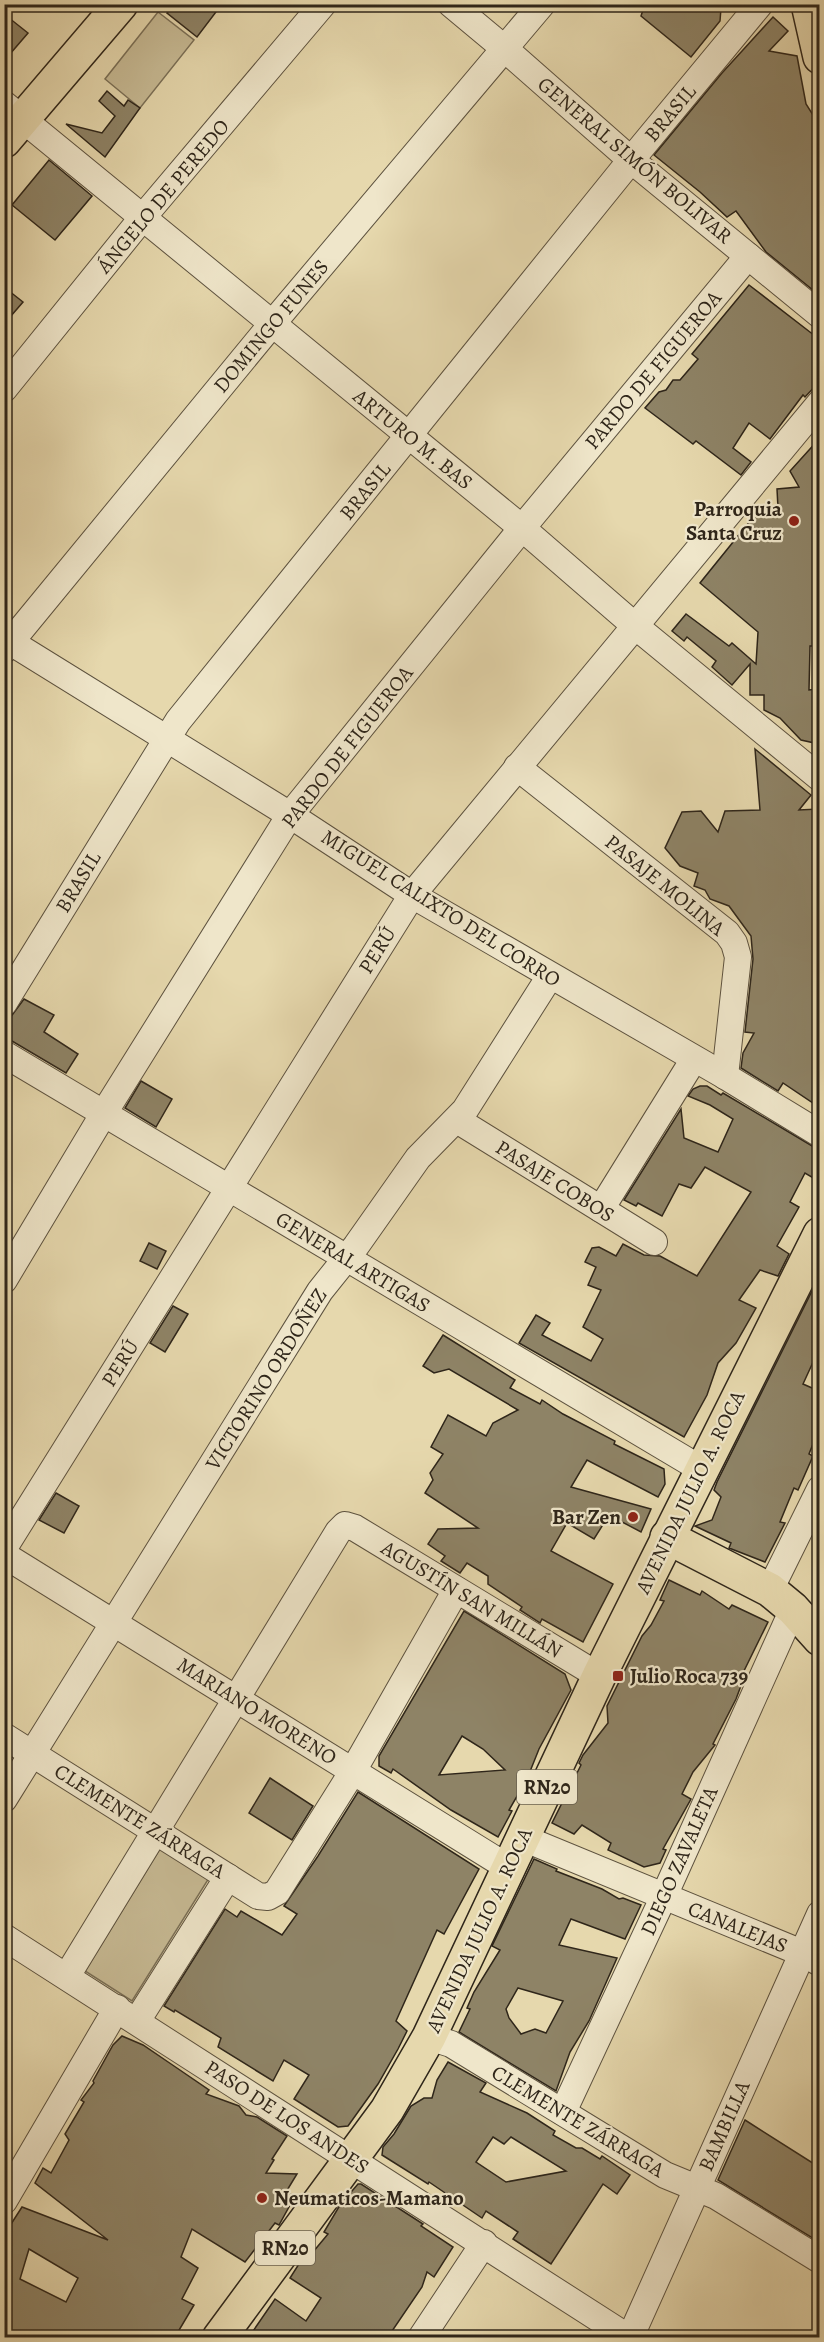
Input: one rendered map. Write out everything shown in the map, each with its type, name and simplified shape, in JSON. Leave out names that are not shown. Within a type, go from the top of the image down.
[{"type":"main road","points":[[11,121],[121,4]]},
{"type":"main road","points":[[808,4],[819,57]]},
{"type":"main road","name":"AVENIDA JULIO A. ROCA","points":[[219,2337],[387,2110],[429,2037],[599,1676],[819,1234]]},
{"type":"main road","points":[[667,1538],[781,1600],[819,1639]]},
{"type":"street","name":"ÁNGELO DE PEREDO","points":[[4,389],[143,217],[323,4]]},
{"type":"street","name":"GENERAL SIMÓN BOLIVAR","points":[[451,4],[631,160],[819,315]]},
{"type":"street","name":"DOMINGO FUNES","points":[[6,643],[542,4]]},
{"type":"street","name":"BRASIL","points":[[4,1003],[166,738],[631,160],[760,4]]},
{"type":"street","name":"ARTURO M. BAS","points":[[11,121],[143,217],[522,528],[634,625],[819,778]]},
{"type":"street","name":"PARDO DE FIGUEROA","points":[[4,1280],[104,1113],[290,815],[522,528],[748,256]]},
{"type":"street","name":"PERÚ","points":[[4,1548],[412,894],[819,403]]},
{"type":"street","name":"MIGUEL CALIXTO DEL CORRO","points":[[6,643],[166,738],[412,894],[725,1076],[819,1134]]},
{"type":"street","name":"PASAJE MOLINA","points":[[517,767],[728,933],[738,957],[725,1076]]},
{"type":"street","name":"VICTORINO ORDOÑEZ","points":[[4,1799],[320,1291],[356,1246],[418,1158],[457,1120],[550,976]]},
{"type":"street","name":"GENERAL ARTIGAS","points":[[4,1054],[701,1469]]},
{"type":"street","points":[[601,1209],[694,1059]]},
{"type":"street","name":"PASAJE COBOS","points":[[457,1120],[654,1242]]},
{"type":"street","name":"DIEGO ZAVALETA","points":[[563,2112],[664,1896],[781,1600],[819,1489]]},
{"type":"street","name":"AGUSTÍN SAN MILLÁN","points":[[237,1699],[338,1532],[345,1525],[355,1528],[599,1676]]},
{"type":"street","name":"MARIANO MORENO","points":[[4,1555],[509,1868]]},
{"type":"street","points":[[353,1771],[456,1590]]},
{"type":"street","points":[[67,1976],[237,1699]]},
{"type":"street","name":"CLEMENTE ZÁRRAGA","points":[[4,1736],[258,1896],[268,1897],[277,1892],[353,1771]]},
{"type":"street","name":"CANALEJAS","points":[[523,1838],[811,1958]]},
{"type":"street","points":[[4,2201],[127,2014],[228,1876]]},
{"type":"street","name":"BAMBILLA","points":[[629,2337],[697,2187],[811,1958],[819,1914]]},
{"type":"street","name":"PASO DE LOS ANDES","points":[[4,1937],[629,2337]]},
{"type":"street","name":"CLEMENTE ZÁRRAGA","points":[[429,2037],[452,2044],[665,2175],[716,2196],[819,2260]]},
{"type":"street","points":[[421,2337],[484,2243]]},
{"type":"shaded area","points":[[158,12],[194,40],[140,108],[105,79]]},
{"type":"shaded area","points":[[161,1847],[209,1878],[132,2001],[85,1971]]},
{"type":"building","points":[[173,4],[222,4],[197,37],[167,13]]},
{"type":"building","points":[[645,4],[708,4],[711,8],[721,8],[720,21],[691,57],[641,16]]},
{"type":"building","points":[[4,14],[28,33],[4,61]]},
{"type":"building","points":[[773,17],[788,31],[769,51],[797,56],[806,104],[813,115],[819,155],[819,295],[766,252],[736,211],[727,217],[654,155],[722,73]]},
{"type":"building","points":[[107,91],[124,106],[128,100],[140,108],[105,157],[66,124],[102,133],[115,116],[99,101]]},
{"type":"building","points":[[49,160],[92,196],[55,240],[12,205]]},
{"type":"building","points":[[749,285],[819,339],[819,382],[805,397],[803,395],[770,439],[749,423],[733,448],[751,462],[741,475],[696,441],[693,444],[645,408],[659,392],[666,390],[673,380],[680,380],[698,359],[692,354]]},
{"type":"building","points":[[4,287],[23,302],[4,324]]},
{"type":"building","points":[[819,439],[819,646],[810,646],[809,690],[819,689],[819,744],[801,740],[780,718],[764,710],[764,695],[750,695],[750,664],[732,685],[712,667],[716,661],[687,637],[684,641],[672,631],[686,614],[729,646],[732,643],[756,664],[758,632],[700,583],[759,510],[778,508],[777,489],[799,487],[790,471]]},
{"type":"building","points":[[755,749],[811,795],[799,810],[819,809],[819,1107],[783,1083],[778,1091],[741,1068],[743,1053],[754,1033],[745,1032],[753,959],[751,936],[729,906],[710,899],[705,890],[694,886],[698,873],[680,866],[665,848],[682,812],[701,811],[718,832],[725,811],[760,810]]},
{"type":"building","points":[[24,999],[54,1015],[44,1032],[78,1054],[66,1073],[12,1041],[4,1039],[4,1026]]},
{"type":"building","points":[[141,1081],[172,1099],[156,1127],[125,1108]]},
{"type":"building","points":[[707,1086],[721,1095],[723,1093],[819,1150],[819,1171],[815,1179],[805,1173],[790,1202],[799,1207],[777,1246],[789,1254],[778,1276],[760,1270],[739,1300],[756,1308],[736,1343],[718,1363],[707,1395],[684,1437],[519,1343],[536,1315],[550,1323],[542,1335],[591,1361],[603,1339],[583,1327],[601,1290],[588,1285],[596,1267],[585,1262],[592,1248],[599,1247],[616,1256],[623,1244],[644,1255],[660,1256],[697,1276],[751,1192],[705,1167],[691,1188],[679,1184],[662,1216],[638,1203],[636,1206],[624,1200],[681,1109],[684,1138],[718,1152],[733,1119],[710,1105],[688,1096],[693,1089]]},
{"type":"building","points":[[149,1243],[166,1251],[157,1269],[140,1261]]},
{"type":"building","points":[[819,1277],[819,1349],[803,1384],[819,1391],[819,1429],[809,1454],[813,1456],[798,1490],[794,1488],[780,1522],[785,1523],[765,1562],[729,1548],[731,1543],[695,1526],[712,1520],[721,1497],[714,1490],[717,1482]]},
{"type":"building","points":[[173,1306],[188,1314],[165,1352],[150,1343]]},
{"type":"building","points":[[443,1335],[515,1380],[510,1388],[540,1404],[542,1400],[563,1414],[615,1441],[614,1444],[664,1469],[665,1484],[658,1497],[587,1460],[571,1487],[651,1509],[641,1532],[609,1515],[594,1539],[567,1523],[551,1551],[613,1584],[583,1642],[542,1619],[540,1623],[520,1610],[522,1607],[488,1584],[488,1576],[467,1563],[460,1573],[441,1561],[445,1556],[428,1544],[438,1529],[478,1528],[425,1493],[433,1480],[430,1473],[443,1454],[431,1447],[448,1415],[486,1436],[493,1423],[518,1410],[449,1369],[434,1373],[423,1366]]},
{"type":"building","points":[[56,1493],[79,1506],[64,1533],[39,1520]]},
{"type":"building","points":[[669,1580],[700,1595],[702,1591],[729,1609],[732,1605],[768,1622],[740,1679],[742,1683],[736,1699],[713,1744],[715,1745],[693,1772],[682,1794],[691,1799],[663,1849],[666,1850],[660,1863],[644,1867],[608,1850],[611,1843],[582,1825],[574,1834],[552,1823],[581,1765],[579,1763],[583,1755],[608,1723],[607,1706],[642,1636],[664,1601],[660,1600]]},
{"type":"building","points":[[464,1611],[565,1674],[571,1690],[539,1749],[498,1837],[451,1810],[393,1769],[391,1773],[379,1766],[379,1756]],"holes":[[[462,1736],[483,1749],[505,1770],[439,1775]]]},
{"type":"building","points":[[270,1778],[313,1806],[292,1840],[249,1813]]},
{"type":"building","points":[[358,1792],[479,1869],[444,1934],[437,1930],[396,2021],[407,2031],[398,2049],[378,2084],[348,2126],[338,2127],[294,2099],[309,2075],[284,2060],[273,2081],[218,2047],[221,2038],[175,2010],[174,2012],[164,2006],[225,1909],[237,1917],[241,1911],[282,1935],[297,1914],[284,1906]]},
{"type":"building","points":[[534,1859],[557,1869],[556,1871],[602,1889],[619,1899],[623,1898],[641,1905],[625,1939],[571,1919],[559,1945],[617,1958],[589,2021],[570,2052],[556,2091],[459,2032],[470,2009],[467,2008],[474,1992],[500,1950],[492,1946]],"holes":[[[518,1988],[563,2001],[546,2033],[535,2029],[521,2034],[509,2018],[506,2009]]]},
{"type":"building","points":[[122,2036],[143,2045],[209,2090],[206,2094],[239,2106],[246,2115],[257,2117],[287,2136],[266,2173],[297,2174],[286,2192],[295,2196],[279,2225],[275,2223],[245,2262],[192,2229],[181,2257],[198,2268],[182,2299],[194,2305],[175,2337],[20,2337],[4,2334],[4,2235],[22,2207],[108,2240],[35,2183],[43,2168],[51,2173],[69,2140],[65,2134],[84,2102],[81,2100],[94,2083],[113,2045]],"holes":[[[29,2249],[78,2278],[66,2302],[20,2279]]]},
{"type":"building","points":[[448,2062],[486,2083],[480,2092],[527,2113],[555,2131],[553,2135],[600,2159],[602,2156],[630,2175],[617,2194],[603,2184],[551,2264],[513,2239],[518,2232],[486,2211],[482,2218],[429,2182],[428,2184],[382,2155],[383,2147],[411,2106],[424,2098],[432,2098],[437,2080]],"holes":[[[493,2137],[504,2144],[511,2137],[566,2171],[506,2182],[476,2162]]]},
{"type":"building","points":[[745,2120],[819,2167],[819,2242],[718,2180]]},
{"type":"building","points":[[358,2184],[423,2224],[421,2226],[453,2247],[434,2277],[427,2272],[422,2287],[388,2337],[249,2337],[275,2299],[306,2321],[321,2298],[290,2278],[304,2256],[308,2258],[328,2234],[324,2232],[340,2205]]},
{"type":"place","name":"Parroquia Santa Cruz","points":[[794,521]]},
{"type":"place","name":"Bar Zen","points":[[633,1517]]},
{"type":"place","name":"Julio Roca 739","points":[[618,1676]]},
{"type":"place","name":"Neumaticos-Mamano","points":[[262,2198]]}]
